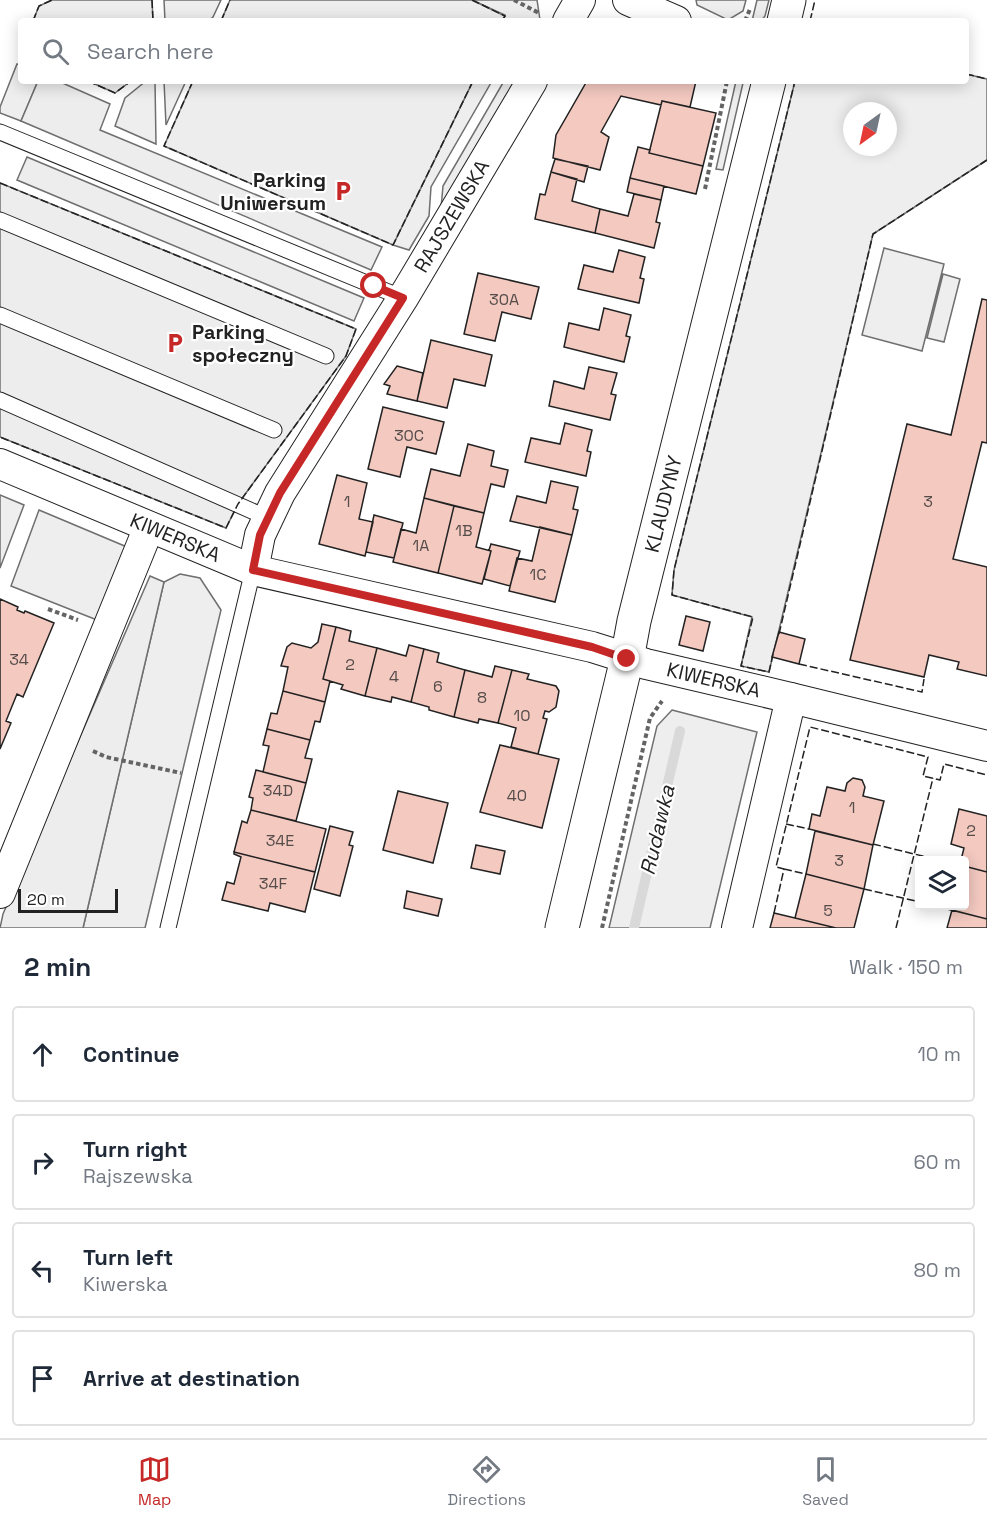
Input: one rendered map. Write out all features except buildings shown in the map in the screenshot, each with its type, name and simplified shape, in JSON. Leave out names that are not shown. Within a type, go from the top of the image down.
[{"type":"street","points":[[570,18],[580,0]]},
{"type":"street","points":[[628,0],[669,18]]},
{"type":"street","points":[[785,18],[789,0]]},
{"type":"street","name":"RAJSZEWSKA","points":[[253,570],[260,535],[280,493],[403,298],[530,84]]},
{"type":"street","name":"KLAUDYNY","points":[[562,928],[627,659],[634,621],[768,84]]},
{"type":"street","name":"KIWERSKA","points":[[0,464],[253,570],[592,647],[627,659],[987,746]]},
{"type":"street","points":[[0,893],[149,527]]},
{"type":"street","points":[[737,928],[791,698]]},
{"type":"lane","points":[[0,132],[403,298]]},
{"type":"lane","points":[[0,220],[326,356]]},
{"type":"lane","points":[[0,315],[274,430]]},
{"type":"lane","points":[[0,400],[268,518]]},
{"type":"lane","points":[[168,928],[253,570]]},
{"type":"path","points":[[514,0],[538,12]]},
{"type":"path","points":[[746,18],[752,0]]},
{"type":"path","points":[[48,609],[86,623]]},
{"type":"path","points":[[602,928],[650,718]]},
{"type":"path","points":[[63,739],[106,757],[188,775]]},
{"type":"shaded area","points":[[52,0],[152,0],[153,18],[34,18],[39,6]]},
{"type":"shaded area","points":[[164,0],[221,0],[212,18],[165,18]]},
{"type":"shaded area","points":[[230,0],[472,0],[505,16],[504,18],[222,18]]},
{"type":"shaded area","points":[[472,0],[537,0],[540,18],[504,18],[505,15]]},
{"type":"shaded area","points":[[696,0],[746,0],[743,11],[731,18],[724,18],[697,5]]},
{"type":"shaded area","points":[[757,0],[769,0],[763,18],[753,18]]},
{"type":"shaded area","points":[[18,64],[18,84],[37,84],[21,121],[0,113],[0,107]]},
{"type":"shaded area","points":[[969,75],[987,79],[987,160],[873,234],[769,672],[741,666],[752,617],[672,595],[674,570],[794,84],[969,84]]},
{"type":"shaded area","points":[[37,84],[65,84],[110,104],[100,130],[382,247],[371,270],[21,121]]},
{"type":"shaded area","points":[[95,84],[127,84],[115,93]]},
{"type":"shaded area","points":[[142,84],[155,84],[156,144],[115,126],[125,98]]},
{"type":"shaded area","points":[[164,84],[185,84],[166,125]]},
{"type":"shaded area","name":"Parking Uniwersum","points":[[192,84],[472,84],[393,245],[164,146]]},
{"type":"shaded area","points":[[472,84],[490,84],[431,187],[429,216],[409,250],[393,245]]},
{"type":"shaded area","points":[[502,84],[516,84],[440,219],[443,186]]},
{"type":"shaded area","points":[[735,84],[743,84],[723,170],[716,169]]},
{"type":"shaded area","points":[[27,157],[364,298],[354,321],[17,180]]},
{"type":"shaded area","name":"Parking społeczny","points":[[0,183],[356,329],[346,356],[238,504],[226,528],[0,437]]},
{"type":"shaded area","points":[[884,248],[944,264],[922,351],[862,335]]},
{"type":"shaded area","points":[[943,274],[960,279],[944,342],[927,338]]},
{"type":"shaded area","points":[[0,495],[24,505],[0,568]]},
{"type":"shaded area","points":[[39,510],[127,547],[97,620],[11,586]]},
{"type":"shaded area","points":[[180,574],[200,578],[221,610],[145,928],[83,928],[164,582]]},
{"type":"shaded area","points":[[150,576],[164,582],[83,928],[0,928],[3,914]]},
{"type":"shaded area","points":[[672,710],[757,732],[710,928],[609,928],[657,726]]},
{"type":"waterway","name":"Rudawka","points":[[634,928],[680,731]]},
{"type":"fence","points":[[34,18],[39,6],[52,0]]},
{"type":"fence","points":[[152,0],[153,18]]},
{"type":"fence","points":[[222,18],[230,0]]},
{"type":"fence","points":[[472,0],[505,16],[504,18]]},
{"type":"fence","points":[[811,18],[815,0]]},
{"type":"fence","points":[[969,75],[987,79]]},
{"type":"fence","points":[[95,84],[115,93],[127,84]]},
{"type":"fence","points":[[192,84],[164,146],[393,245],[472,84]]},
{"type":"fence","points":[[773,654],[769,672],[741,666],[753,617],[672,595],[674,570],[794,84]]},
{"type":"fence","points":[[779,634],[873,234],[987,160]]},
{"type":"fence","points":[[0,183],[356,329],[346,356],[238,504],[226,528],[0,437]]},
{"type":"fence","points":[[799,664],[922,692],[924,679]]},
{"type":"fence","points":[[774,913],[784,869],[776,867],[810,727],[928,757],[923,776],[940,780],[944,764],[987,775]]},
{"type":"fence","points":[[896,928],[933,778]]},
{"type":"fence","points":[[786,824],[809,829]]},
{"type":"fence","points":[[873,844],[922,856]]},
{"type":"fence","points":[[784,869],[806,874]]},
{"type":"fence","points":[[864,889],[915,901]]},
{"type":"place","name":"Parking Uniwersum","points":[[343,191]]},
{"type":"place","name":"Parking społeczny","points":[[175,343]]},
{"type":"route","points":[[374,286],[403,298],[280,493],[260,535],[253,570],[592,647],[627,659]]}]
